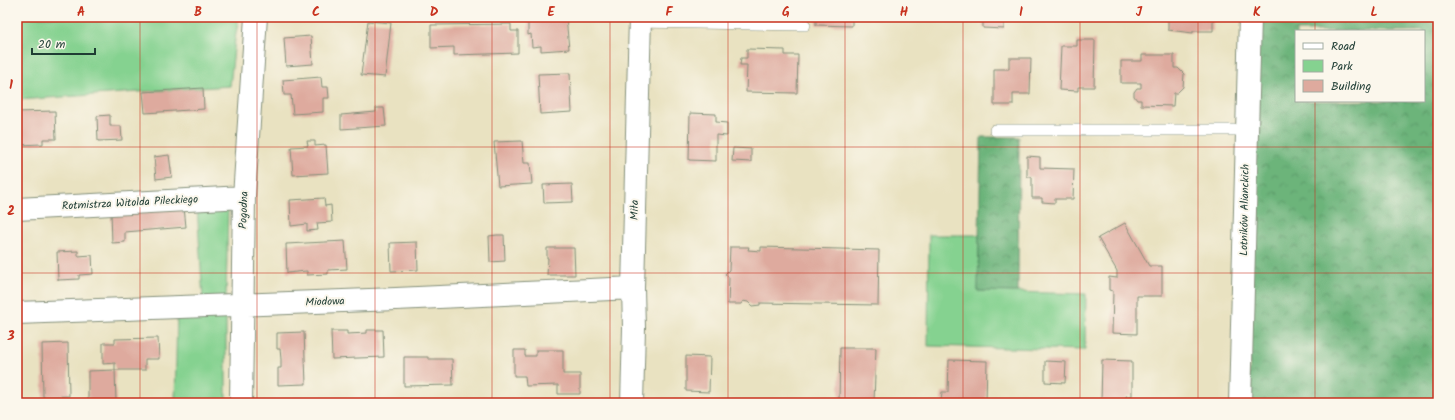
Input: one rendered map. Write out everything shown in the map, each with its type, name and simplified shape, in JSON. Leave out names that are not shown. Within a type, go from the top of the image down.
[{"type":"street","name":"Pogodna","points":[[241,403],[244,197],[256,17]]},
{"type":"street","name":"Lotników Alianckich","points":[[1240,403],[1250,17]]},
{"type":"street","name":"Miła","points":[[632,403],[634,328],[633,288],[640,20]]},
{"type":"street","name":"Rotmistrza Witolda Pileckiego","points":[[17,209],[244,197]]},
{"type":"street","name":"Miodowa","points":[[17,313],[242,304],[396,300],[633,288]]},
{"type":"lane","points":[[640,20],[804,25]]},
{"type":"lane","points":[[995,130],[1247,130]]},
{"type":"green space","points":[[17,17],[239,17],[230,86],[17,100]]},
{"type":"green space","points":[[1256,17],[1438,17],[1438,403],[1249,403]]},
{"type":"green space","points":[[981,137],[1019,137],[1018,292],[978,291]]},
{"type":"green space","points":[[228,205],[226,298],[203,299],[197,207]]},
{"type":"green space","points":[[929,235],[979,235],[978,291],[1086,294],[1085,350],[928,346]]},
{"type":"green space","points":[[226,311],[226,402],[175,403],[177,313]]},
{"type":"building","points":[[528,17],[566,17],[569,49],[541,51],[541,46],[532,47],[531,34],[528,35]]},
{"type":"building","points":[[816,17],[852,17],[852,26],[816,25]]},
{"type":"building","points":[[983,17],[1004,17],[1004,29],[983,28]]},
{"type":"building","points":[[1168,17],[1213,17],[1213,31],[1193,31],[1193,33],[1168,30]]},
{"type":"building","points":[[368,21],[391,23],[385,77],[361,75]]},
{"type":"building","points":[[511,24],[511,31],[518,31],[518,53],[454,55],[454,47],[431,48],[431,25]]},
{"type":"building","points":[[311,36],[313,64],[286,66],[284,38]]},
{"type":"building","points":[[1077,40],[1095,40],[1094,87],[1078,87],[1078,91],[1059,90],[1061,46],[1077,46]]},
{"type":"building","points":[[747,49],[785,50],[785,55],[798,55],[797,93],[746,92],[747,65],[740,65],[741,58],[747,58]]},
{"type":"building","points":[[1142,55],[1174,55],[1174,68],[1178,68],[1184,74],[1183,87],[1177,93],[1174,93],[1173,106],[1141,105],[1141,100],[1137,100],[1134,96],[1134,92],[1137,88],[1141,88],[1141,83],[1121,83],[1121,61],[1142,61]]},
{"type":"building","points":[[1009,58],[1031,58],[1030,94],[1013,94],[1013,105],[994,105],[994,69],[1009,69]]},
{"type":"building","points":[[570,73],[572,112],[540,114],[538,74]]},
{"type":"building","points":[[321,77],[322,87],[328,87],[329,98],[323,98],[323,112],[293,114],[291,95],[284,95],[283,80]]},
{"type":"building","points":[[203,88],[204,109],[145,113],[143,92]]},
{"type":"building","points":[[376,108],[384,108],[386,126],[341,129],[341,115],[376,112]]},
{"type":"building","points":[[55,111],[56,139],[43,139],[43,144],[17,145],[17,112]]},
{"type":"building","points":[[690,113],[716,114],[716,122],[727,123],[727,136],[716,135],[716,161],[689,160]]},
{"type":"building","points":[[110,115],[110,126],[121,126],[122,140],[98,141],[97,116]]},
{"type":"building","points":[[307,141],[315,141],[315,146],[326,145],[328,173],[293,175],[291,147],[308,146]]},
{"type":"building","points":[[522,141],[524,163],[530,163],[532,184],[498,186],[494,142]]},
{"type":"building","points":[[733,148],[751,149],[751,162],[732,161]]},
{"type":"building","points":[[169,155],[172,177],[156,179],[154,157]]},
{"type":"building","points":[[1027,156],[1040,157],[1040,168],[1074,169],[1073,199],[1055,199],[1055,203],[1042,202],[1042,198],[1032,198],[1032,177],[1027,177]]},
{"type":"building","points":[[572,184],[573,202],[544,203],[543,185]]},
{"type":"building","points":[[324,198],[325,206],[331,205],[332,222],[317,223],[318,230],[307,231],[307,224],[291,226],[290,200]]},
{"type":"building","points":[[184,207],[186,227],[125,232],[125,242],[112,243],[111,212]]},
{"type":"building","points":[[1125,223],[1149,266],[1162,266],[1162,296],[1137,296],[1137,334],[1112,333],[1113,291],[1109,290],[1109,277],[1117,278],[1117,271],[1098,238]]},
{"type":"building","points":[[504,235],[505,261],[490,262],[489,236]]},
{"type":"building","points":[[345,241],[347,269],[328,270],[328,274],[307,275],[307,271],[287,273],[286,244]]},
{"type":"building","points":[[417,242],[418,270],[391,271],[390,243]]},
{"type":"building","points":[[730,247],[749,247],[748,250],[761,251],[761,247],[879,250],[878,305],[760,303],[760,305],[752,306],[748,302],[743,301],[741,304],[728,304],[729,277],[725,274],[729,270]]},
{"type":"building","points":[[547,248],[574,248],[575,275],[547,275]]},
{"type":"building","points":[[78,251],[78,256],[92,255],[93,274],[79,275],[79,279],[58,280],[57,252]]},
{"type":"building","points":[[367,330],[383,330],[384,357],[332,359],[331,331],[347,331],[347,334],[367,333]]},
{"type":"building","points":[[304,332],[306,384],[278,385],[278,368],[281,368],[281,359],[280,349],[277,349],[277,333]]},
{"type":"building","points":[[158,338],[159,359],[145,359],[145,370],[115,370],[115,363],[103,364],[103,343],[115,343],[115,339]]},
{"type":"building","points":[[68,343],[69,396],[43,397],[42,344]]},
{"type":"building","points":[[840,348],[876,348],[874,402],[839,401]]},
{"type":"building","points":[[514,350],[525,350],[525,356],[536,356],[536,350],[563,350],[563,374],[580,374],[580,394],[558,394],[558,385],[526,386],[525,376],[514,376]]},
{"type":"building","points":[[686,356],[710,357],[709,392],[686,391]]},
{"type":"building","points":[[404,357],[452,359],[453,385],[404,386]]},
{"type":"building","points":[[949,360],[987,361],[986,403],[948,403],[941,401],[942,392],[948,392]]},
{"type":"building","points":[[1102,360],[1132,361],[1132,396],[1126,396],[1126,403],[1101,403]]},
{"type":"building","points":[[1045,361],[1066,362],[1065,383],[1045,382]]},
{"type":"building","points":[[115,370],[116,402],[88,403],[88,371]]}]
